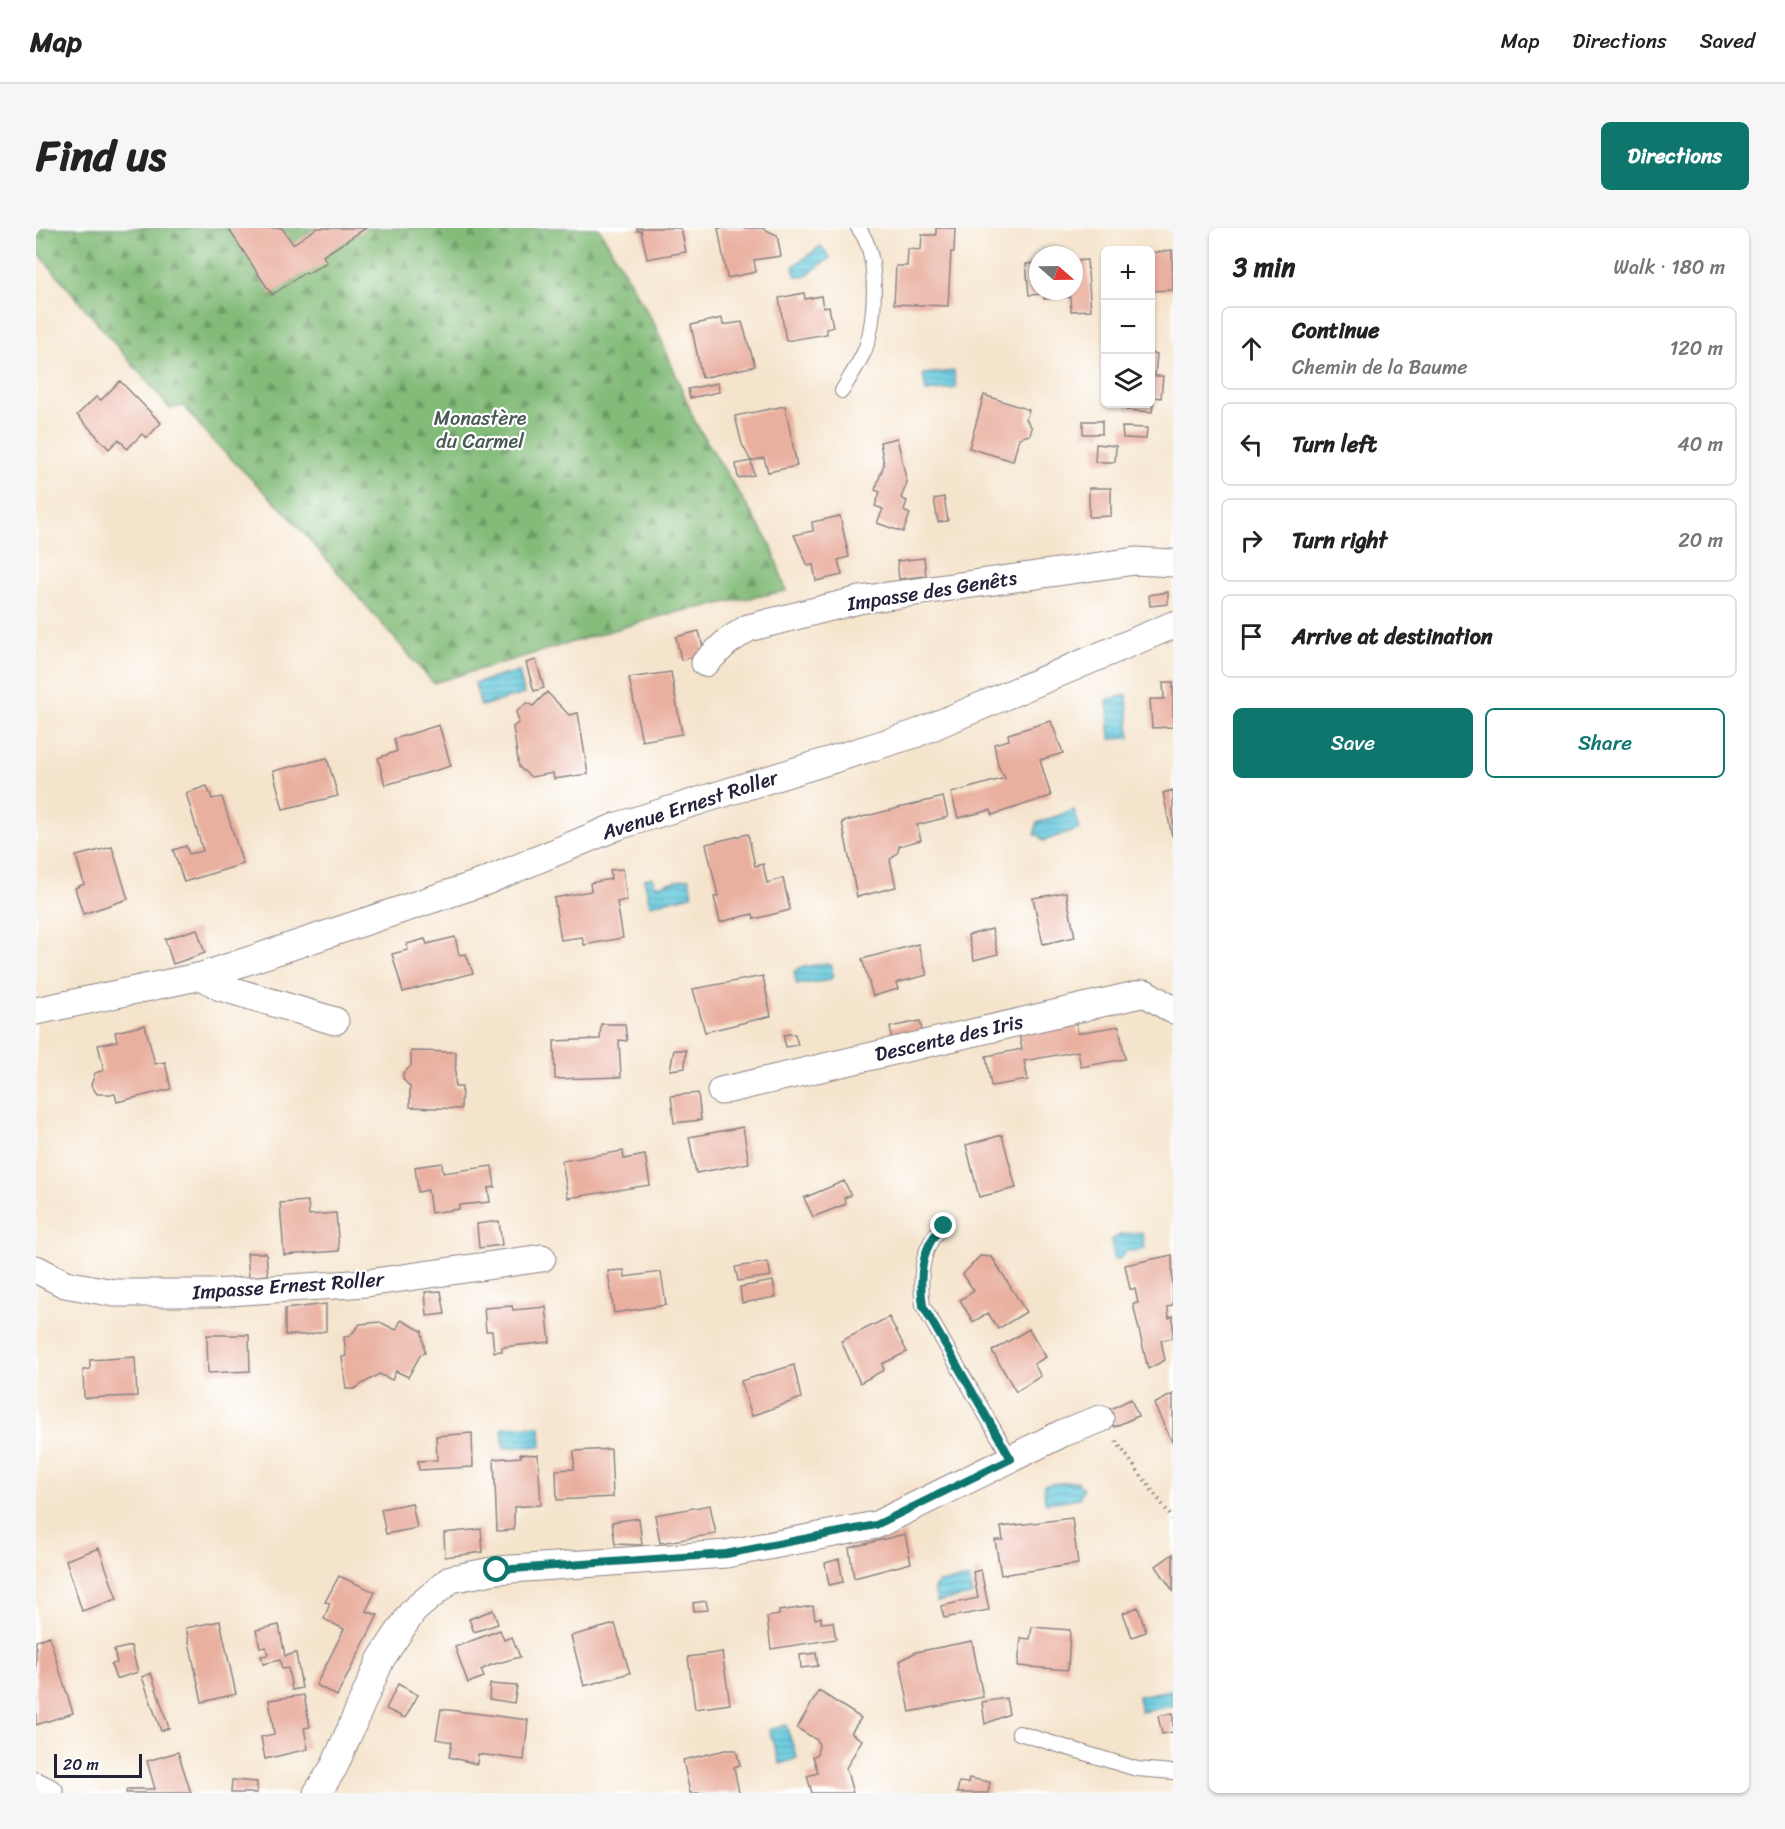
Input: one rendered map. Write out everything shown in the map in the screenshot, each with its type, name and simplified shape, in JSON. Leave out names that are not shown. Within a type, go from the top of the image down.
[{"type":"street","name":"Impasse des Genêts","points":[[705,663],[727,642],[748,628],[859,600],[1135,561],[1173,563]]},
{"type":"street","name":"Avenue Ernest Roller","points":[[36,1011],[202,976],[484,882],[618,826],[915,734],[1173,625]]},
{"type":"street","points":[[202,976],[220,987],[335,1021]]},
{"type":"street","name":"Descente des Iris","points":[[721,1091],[1145,993],[1173,1010]]},
{"type":"street","name":"Impasse Ernest Roller","points":[[36,1269],[65,1284],[114,1293],[214,1293],[367,1282],[542,1258]]},
{"type":"street","points":[[317,1793],[334,1767],[381,1659],[413,1611],[451,1579],[497,1570],[726,1554],[876,1525],[1063,1432],[1100,1419]]},
{"type":"street","points":[[36,1786],[50,1793]]},
{"type":"lane","points":[[842,391],[865,349],[876,288],[864,235],[858,228]]},
{"type":"lane","points":[[944,1226],[933,1234],[927,1248],[920,1284],[923,1306],[1011,1459]]},
{"type":"lane","points":[[1019,1734],[1137,1768],[1173,1772]]},
{"type":"path","points":[[1100,1419],[1173,1519]]},
{"type":"green space","name":"Monastère du Carmel","points":[[36,228],[599,228],[656,327],[696,424],[771,545],[786,591],[672,613],[433,683],[288,515],[210,438],[184,406],[170,409],[36,250]]},
{"type":"water","points":[[821,246],[830,258],[805,276],[796,276],[794,266]]},
{"type":"water","points":[[954,371],[956,388],[926,392],[923,374]]},
{"type":"water","points":[[519,671],[524,694],[481,706],[475,683]]},
{"type":"water","points":[[1127,695],[1130,738],[1110,739],[1107,700]]},
{"type":"water","points":[[1074,810],[1080,829],[1042,841],[1040,836],[1035,835],[1036,823]]},
{"type":"water","points":[[652,877],[656,886],[689,878],[692,895],[650,905],[644,879]]},
{"type":"water","points":[[826,963],[832,966],[833,975],[830,980],[797,985],[794,972],[799,968]]},
{"type":"water","points":[[1142,1232],[1145,1247],[1138,1251],[1127,1251],[1119,1259],[1114,1258],[1111,1240],[1122,1234]]},
{"type":"water","points":[[540,1426],[541,1446],[504,1448],[502,1430],[504,1427]]},
{"type":"water","points":[[1078,1481],[1083,1488],[1079,1498],[1047,1503],[1045,1501],[1044,1485]]},
{"type":"water","points":[[969,1578],[972,1595],[937,1602],[934,1588],[939,1583]]},
{"type":"water","points":[[1171,1690],[1173,1706],[1141,1712],[1138,1696]]},
{"type":"water","points":[[786,1725],[797,1758],[780,1764],[769,1730]]},
{"type":"building","points":[[228,228],[282,228],[293,244],[317,228],[366,228],[323,256],[327,262],[307,274],[306,272],[272,295]]},
{"type":"building","points":[[637,228],[681,228],[686,252],[647,259],[641,230],[637,231]]},
{"type":"building","points":[[718,228],[762,228],[777,235],[781,256],[754,260],[756,272],[727,278]]},
{"type":"building","points":[[936,228],[955,228],[954,252],[951,252],[948,306],[894,304],[896,266],[907,266],[908,249],[921,250],[922,235],[936,235]]},
{"type":"building","points":[[1172,250],[1173,290],[1155,291],[1155,252]]},
{"type":"building","points":[[1083,260],[1087,260],[1091,310],[1071,311],[1070,300],[1083,300]]},
{"type":"building","points":[[1026,264],[1029,264],[1029,295]]},
{"type":"building","points":[[804,293],[805,299],[821,296],[823,308],[829,307],[833,327],[826,329],[827,334],[786,341],[779,298]]},
{"type":"building","points":[[722,318],[723,325],[742,322],[755,366],[702,378],[691,325]]},
{"type":"building","points":[[1155,376],[1163,376],[1161,398],[1155,397]]},
{"type":"building","points":[[120,381],[161,423],[147,438],[142,434],[127,449],[119,439],[109,449],[77,415],[96,397],[101,400]]},
{"type":"building","points":[[718,383],[719,392],[690,398],[688,389]]},
{"type":"building","points":[[984,395],[1029,410],[1026,419],[1032,428],[1030,435],[1019,438],[1013,461],[969,448]]},
{"type":"building","points":[[785,406],[797,466],[768,472],[764,458],[751,461],[742,444],[735,416]]},
{"type":"building","points":[[1126,408],[1153,408],[1152,412],[1126,410]]},
{"type":"building","points":[[1083,421],[1102,421],[1102,434],[1083,434]]},
{"type":"building","points":[[1122,427],[1147,428],[1146,439],[1123,438]]},
{"type":"building","points":[[897,438],[907,483],[901,498],[907,501],[904,511],[910,514],[903,532],[877,523],[883,509],[875,506],[880,492],[875,490],[884,464],[880,442]]},
{"type":"building","points":[[1096,444],[1116,446],[1115,462],[1095,462]]},
{"type":"building","points":[[751,461],[754,475],[738,478],[736,464]]},
{"type":"building","points":[[1089,488],[1111,488],[1111,516],[1089,517]]},
{"type":"building","points":[[944,497],[948,521],[938,522],[934,499]]},
{"type":"building","points":[[840,516],[849,557],[838,560],[842,575],[816,581],[813,565],[808,566],[794,535],[813,531],[812,522]]},
{"type":"building","points":[[924,558],[926,576],[899,579],[897,561]]},
{"type":"building","points":[[1168,592],[1168,604],[1150,606],[1149,595]]},
{"type":"building","points":[[699,631],[705,655],[681,660],[676,637]]},
{"type":"building","points":[[536,660],[544,688],[534,691],[526,663]]},
{"type":"building","points":[[671,672],[682,734],[642,741],[629,678]]},
{"type":"building","points":[[1163,682],[1173,682],[1173,727],[1152,728],[1150,699],[1164,699]]},
{"type":"building","points":[[547,692],[569,715],[578,713],[588,774],[554,779],[553,773],[531,777],[519,767],[513,727],[519,722],[516,712],[527,703],[533,706]]},
{"type":"building","points":[[1051,721],[1063,753],[1040,760],[1051,796],[992,815],[991,810],[958,818],[951,793],[1005,778],[998,766],[994,744],[1009,740],[1008,734]]},
{"type":"building","points":[[439,725],[451,766],[385,785],[378,758],[397,751],[394,739]]},
{"type":"building","points":[[327,758],[338,796],[283,809],[273,771]]},
{"type":"building","points":[[207,786],[212,799],[222,797],[243,864],[184,882],[173,850],[186,846],[189,854],[203,851],[186,793]]},
{"type":"building","points":[[1173,790],[1173,836],[1172,836],[1163,793]]},
{"type":"building","points":[[943,797],[948,817],[917,825],[921,840],[899,846],[898,852],[890,860],[896,887],[857,897],[842,822]]},
{"type":"building","points":[[748,834],[755,866],[763,864],[767,883],[783,878],[790,910],[754,919],[753,914],[720,922],[714,897],[718,896],[706,844]]},
{"type":"building","points":[[112,847],[128,899],[83,914],[75,888],[84,884],[76,856]]},
{"type":"building","points":[[623,869],[627,900],[617,902],[623,938],[584,945],[582,937],[561,940],[554,898],[591,891],[590,883],[611,879],[610,870]]},
{"type":"building","points":[[1066,892],[1075,937],[1043,944],[1033,898]]},
{"type":"building","points":[[197,929],[205,953],[173,964],[165,939]]},
{"type":"building","points":[[992,929],[998,954],[974,960],[968,935]]},
{"type":"building","points":[[455,937],[459,955],[466,954],[473,973],[403,992],[392,954],[408,950],[407,944],[425,939],[427,944]]},
{"type":"building","points":[[918,944],[927,975],[896,983],[898,989],[873,996],[862,959]]},
{"type":"building","points":[[763,976],[771,1016],[705,1032],[693,989]]},
{"type":"building","points":[[920,1021],[924,1040],[893,1047],[890,1027]]},
{"type":"building","points":[[1076,1023],[1078,1033],[1119,1026],[1125,1059],[1081,1067],[1078,1051],[1024,1061],[1028,1080],[991,1086],[986,1056],[1022,1049],[1019,1033]]},
{"type":"building","points":[[601,1024],[625,1024],[627,1041],[619,1040],[621,1077],[555,1079],[554,1041],[600,1039]]},
{"type":"building","points":[[145,1025],[155,1064],[165,1062],[171,1089],[117,1102],[115,1094],[97,1094],[91,1085],[95,1073],[104,1070],[98,1045],[117,1041],[115,1032]]},
{"type":"building","points":[[795,1034],[798,1045],[786,1047],[783,1035]]},
{"type":"building","points":[[674,1050],[686,1050],[685,1068],[670,1070]]},
{"type":"building","points":[[411,1051],[456,1052],[455,1087],[462,1087],[461,1109],[410,1107],[410,1087],[403,1079],[403,1073],[411,1066]]},
{"type":"building","points":[[698,1093],[701,1120],[674,1123],[671,1096]]},
{"type":"building","points":[[743,1127],[749,1163],[696,1173],[689,1137]]},
{"type":"building","points":[[1002,1135],[1016,1188],[979,1197],[966,1145]]},
{"type":"building","points":[[623,1151],[624,1159],[645,1155],[650,1185],[568,1198],[562,1161]]},
{"type":"building","points":[[442,1163],[443,1173],[492,1166],[495,1187],[488,1188],[490,1202],[459,1205],[459,1209],[431,1213],[428,1190],[418,1192],[415,1167]]},
{"type":"building","points":[[844,1181],[851,1195],[844,1198],[846,1204],[813,1217],[804,1198]]},
{"type":"building","points":[[308,1201],[309,1215],[336,1213],[339,1251],[284,1255],[280,1203]]},
{"type":"building","points":[[499,1221],[502,1245],[479,1248],[477,1224]]},
{"type":"building","points":[[247,1253],[266,1253],[268,1275],[249,1277]]},
{"type":"building","points":[[1172,1255],[1173,1305],[1168,1307],[1169,1318],[1173,1316],[1173,1338],[1161,1340],[1165,1360],[1148,1369],[1133,1304],[1138,1303],[1135,1289],[1130,1289],[1125,1265]]},
{"type":"building","points":[[980,1256],[992,1257],[1026,1312],[998,1329],[988,1313],[973,1322],[960,1300],[974,1291],[963,1274]]},
{"type":"building","points":[[768,1262],[771,1276],[738,1281],[735,1267]]},
{"type":"building","points":[[624,1270],[625,1277],[661,1272],[666,1305],[614,1313],[608,1271]]},
{"type":"building","points":[[773,1281],[776,1297],[742,1303],[740,1287]]},
{"type":"building","points":[[441,1291],[445,1314],[427,1316],[425,1292]]},
{"type":"building","points":[[326,1304],[326,1331],[306,1335],[285,1335],[285,1309]]},
{"type":"building","points":[[512,1306],[513,1310],[546,1307],[550,1342],[502,1347],[502,1351],[494,1352],[492,1331],[486,1331],[484,1308]]},
{"type":"building","points":[[889,1317],[907,1352],[882,1364],[884,1370],[860,1383],[841,1341]]},
{"type":"building","points":[[401,1320],[422,1331],[425,1353],[421,1354],[408,1377],[396,1371],[392,1380],[379,1374],[354,1389],[346,1389],[342,1357],[346,1356],[344,1337],[350,1336],[360,1324],[380,1322],[396,1330]]},
{"type":"building","points":[[1029,1329],[1046,1357],[1034,1364],[1041,1376],[1016,1392],[992,1351]]},
{"type":"building","points":[[207,1335],[249,1335],[250,1371],[208,1373]]},
{"type":"building","points":[[135,1357],[137,1396],[84,1398],[83,1370],[90,1369],[90,1360]]},
{"type":"building","points":[[794,1365],[801,1398],[752,1416],[741,1381]]},
{"type":"building","points":[[1173,1394],[1173,1444],[1154,1404]]},
{"type":"building","points":[[1131,1399],[1138,1416],[1114,1427],[1106,1411]]},
{"type":"building","points":[[472,1433],[473,1467],[419,1470],[418,1461],[437,1460],[436,1436]]},
{"type":"building","points":[[611,1449],[613,1497],[557,1500],[556,1470],[574,1469],[574,1451]]},
{"type":"building","points":[[520,1454],[538,1455],[541,1505],[514,1507],[514,1530],[497,1531],[494,1459],[521,1457]]},
{"type":"building","points":[[412,1503],[417,1528],[386,1534],[381,1509]]},
{"type":"building","points":[[710,1505],[716,1534],[660,1543],[655,1515]]},
{"type":"building","points":[[639,1518],[642,1545],[615,1544],[612,1522]]},
{"type":"building","points":[[1072,1518],[1078,1564],[1001,1575],[995,1540],[1003,1540],[1001,1527]]},
{"type":"building","points":[[481,1529],[483,1552],[445,1557],[444,1533]]},
{"type":"building","points":[[905,1534],[911,1563],[854,1578],[849,1548]]},
{"type":"building","points":[[99,1548],[117,1599],[82,1611],[66,1560]]},
{"type":"building","points":[[1173,1554],[1173,1591],[1156,1566]]},
{"type":"building","points":[[839,1559],[843,1582],[829,1585],[825,1563]]},
{"type":"building","points":[[981,1570],[989,1610],[944,1618],[941,1606],[978,1598],[973,1572]]},
{"type":"building","points":[[339,1576],[375,1592],[366,1611],[378,1615],[337,1696],[316,1685],[344,1629],[324,1619],[330,1603],[325,1602]]},
{"type":"building","points":[[706,1601],[708,1610],[694,1611],[693,1603]]},
{"type":"building","points":[[813,1606],[815,1619],[821,1617],[821,1623],[833,1622],[836,1639],[771,1649],[767,1617],[779,1615],[779,1611]]},
{"type":"building","points":[[1138,1607],[1146,1632],[1132,1637],[1123,1613]]},
{"type":"building","points":[[493,1610],[498,1624],[474,1632],[469,1619]]},
{"type":"building","points":[[220,1621],[236,1694],[202,1702],[186,1628]]},
{"type":"building","points":[[615,1624],[630,1673],[584,1686],[571,1636]]},
{"type":"building","points":[[279,1625],[285,1656],[296,1653],[302,1688],[292,1690],[288,1668],[282,1669],[280,1660],[263,1664],[261,1656],[268,1655],[266,1647],[260,1648],[256,1630]]},
{"type":"building","points":[[1032,1627],[1070,1630],[1068,1670],[1018,1666],[1021,1638],[1030,1639]]},
{"type":"building","points":[[500,1630],[504,1640],[512,1637],[520,1657],[481,1670],[484,1677],[468,1683],[455,1647]]},
{"type":"building","points":[[49,1636],[73,1713],[36,1725],[36,1641]]},
{"type":"building","points":[[972,1641],[983,1697],[910,1712],[900,1661],[916,1652]]},
{"type":"building","points":[[131,1646],[138,1672],[116,1679],[111,1664],[117,1663],[114,1650]]},
{"type":"building","points":[[722,1652],[730,1704],[695,1709],[688,1657]]},
{"type":"building","points":[[816,1653],[818,1666],[801,1668],[800,1655]]},
{"type":"building","points":[[151,1673],[169,1728],[161,1731],[142,1677]]},
{"type":"building","points":[[398,1684],[418,1695],[405,1718],[386,1709]]},
{"type":"building","points":[[490,1684],[517,1686],[514,1703],[489,1699]]},
{"type":"building","points":[[819,1691],[861,1718],[851,1733],[862,1740],[846,1768],[853,1793],[812,1793],[807,1776],[818,1773],[813,1756],[817,1755],[819,1745],[817,1740],[797,1728]]},
{"type":"building","points":[[304,1695],[310,1727],[304,1728],[308,1749],[265,1759],[261,1737],[274,1734],[269,1700]]},
{"type":"building","points":[[1006,1698],[1009,1714],[985,1724],[982,1702]]},
{"type":"building","points":[[441,1709],[528,1720],[524,1760],[478,1754],[477,1764],[449,1757],[452,1742],[436,1739]]},
{"type":"building","points":[[1173,1713],[1173,1732],[1162,1734],[1158,1716]]},
{"type":"building","points":[[725,1750],[736,1750],[740,1765],[734,1767],[739,1793],[690,1793],[683,1760]]},
{"type":"building","points":[[178,1752],[191,1793],[126,1793],[127,1789],[155,1789],[147,1761]]},
{"type":"building","points":[[969,1778],[990,1782],[988,1793],[957,1793],[959,1782],[968,1783]]},
{"type":"building","points":[[232,1780],[257,1782],[257,1793],[231,1793]]},
{"type":"route","points":[[497,1570],[726,1554],[876,1525],[1011,1459],[934,1330],[923,1306],[920,1284],[927,1248],[933,1234],[944,1226]]}]
